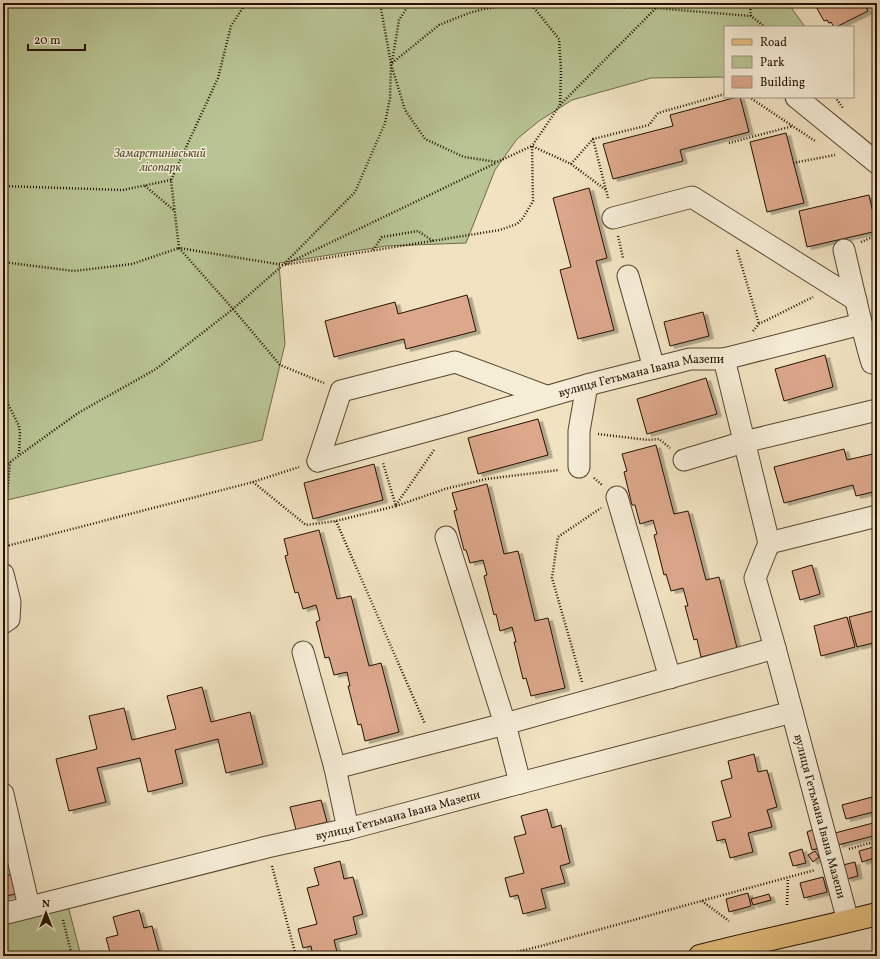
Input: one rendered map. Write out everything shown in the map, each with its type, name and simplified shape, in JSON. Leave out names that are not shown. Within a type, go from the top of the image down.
[{"type":"main road","points":[[700,956],[877,914]]},
{"type":"street","points":[[797,98],[877,163]]},
{"type":"street","points":[[613,218],[692,197],[856,300]]},
{"type":"street","points":[[844,250],[861,324],[872,363]]},
{"type":"street","points":[[628,276],[654,368]]},
{"type":"street","points":[[724,359],[861,324]]},
{"type":"street","name":"вулиця Гетьмана Івана Мазепи","points":[[318,461],[546,396],[654,368],[690,359],[724,359],[769,543],[755,578],[848,921]]},
{"type":"street","points":[[318,461],[341,391],[454,362],[546,396]]},
{"type":"street","points":[[580,467],[580,431],[587,385]]},
{"type":"street","points":[[684,460],[744,442],[877,410]]},
{"type":"street","points":[[617,497],[670,678]]},
{"type":"street","points":[[769,543],[877,516]]},
{"type":"street","points":[[446,537],[505,724],[520,783]]},
{"type":"street","points":[[3,574],[10,602],[9,619],[3,623]]},
{"type":"street","points":[[335,768],[505,724],[775,648]]},
{"type":"street","points":[[302,652],[335,768],[348,829]]},
{"type":"street","name":"вулиця Гетьмана Івана Мазепи","points":[[3,914],[267,847],[348,829],[792,712]]},
{"type":"street","points":[[3,794],[29,907]]},
{"type":"path","points":[[246,3],[231,26],[218,78],[171,180],[179,248],[280,365],[341,391]]},
{"type":"path","points":[[380,3],[391,64],[405,110],[425,140],[464,157],[497,162]]},
{"type":"path","points":[[3,467],[78,413],[156,369],[233,309],[283,265],[355,192],[385,122],[390,98],[391,64],[399,20],[410,3]]},
{"type":"path","points":[[750,3],[751,16]]},
{"type":"path","points":[[391,64],[439,25],[469,13],[509,5],[531,4],[656,8],[751,16],[764,26]]},
{"type":"path","points":[[531,4],[559,40],[561,70],[560,105]]},
{"type":"path","points":[[283,265],[532,146],[560,105],[656,8]]},
{"type":"path","points":[[571,164],[593,140],[650,125],[658,113],[724,94]]},
{"type":"path","points":[[751,98],[818,142]]},
{"type":"path","points":[[729,143],[794,126]]},
{"type":"path","points":[[532,146],[571,164],[606,190],[593,140]]},
{"type":"path","points":[[3,262],[74,271],[132,264],[179,248],[283,265],[500,230],[517,224],[524,218],[533,202],[532,146]]},
{"type":"path","points":[[793,163],[836,155],[830,151]]},
{"type":"path","points":[[3,174],[7,187],[3,229]]},
{"type":"path","points":[[3,186],[123,190],[171,180]]},
{"type":"path","points":[[145,186],[174,211]]},
{"type":"path","points":[[372,251],[382,237],[418,231],[433,241]]},
{"type":"path","points":[[751,234],[736,244],[759,324]]},
{"type":"path","points":[[844,250],[877,235]]},
{"type":"path","points":[[749,334],[759,324],[835,286]]},
{"type":"path","points":[[3,394],[19,426],[19,454]]},
{"type":"path","points":[[580,431],[648,440],[659,439],[684,460]]},
{"type":"path","points":[[378,444],[396,506]]},
{"type":"path","points":[[396,506],[435,449]]},
{"type":"path","points":[[3,547],[253,482],[318,461]]},
{"type":"path","points":[[8,546],[3,526],[10,462]]},
{"type":"path","points":[[253,482],[306,525],[336,521],[396,506],[445,489],[486,479],[580,467],[617,497],[558,537],[552,578],[587,701]]},
{"type":"path","points":[[336,521],[433,742]]},
{"type":"path","points":[[848,849],[877,841]]},
{"type":"path","points":[[267,847],[296,956]]},
{"type":"path","points":[[500,956],[822,869]]},
{"type":"path","points":[[787,905],[788,878]]},
{"type":"path","points":[[57,900],[72,956]]},
{"type":"path","points":[[702,901],[729,921]]},
{"type":"green space","name":"Замарстинівський лісопарк","points":[[3,3],[788,3],[804,26],[724,26],[724,78],[722,77],[651,78],[572,100],[539,121],[517,139],[495,170],[466,243],[386,246],[279,263],[285,344],[262,440],[3,501]]},
{"type":"green space","points":[[68,906],[81,956],[3,956],[3,922]]},
{"type":"building","points":[[814,3],[863,3],[868,11],[838,26],[833,26],[831,22],[829,23],[827,20],[824,21]]},
{"type":"building","points":[[733,98],[740,98],[749,132],[680,150],[683,161],[613,179],[603,144],[673,126],[670,115]]},
{"type":"building","points":[[786,133],[804,203],[767,212],[750,142]]},
{"type":"building","points":[[589,188],[607,258],[596,261],[614,330],[578,339],[560,270],[571,267],[553,198]]},
{"type":"building","points":[[869,195],[877,231],[807,247],[799,211]]},
{"type":"building","points":[[467,295],[476,331],[406,349],[404,339],[334,357],[325,321],[395,302],[398,314]]},
{"type":"building","points":[[703,312],[709,336],[670,346],[664,322]]},
{"type":"building","points":[[825,355],[833,387],[784,401],[775,369]]},
{"type":"building","points":[[706,378],[717,414],[647,434],[637,399]]},
{"type":"building","points":[[538,419],[548,455],[478,474],[468,438]]},
{"type":"building","points":[[656,445],[674,514],[688,511],[706,580],[719,577],[737,648],[701,657],[697,639],[694,640],[685,606],[688,606],[683,588],[671,591],[666,574],[664,575],[654,535],[657,534],[653,520],[640,524],[635,505],[632,505],[624,472],[627,471],[622,454]]},
{"type":"building","points":[[844,449],[847,460],[877,453],[877,491],[856,496],[853,485],[784,503],[774,467]]},
{"type":"building","points":[[374,464],[383,500],[313,519],[304,483]]},
{"type":"building","points":[[487,484],[504,554],[518,551],[535,621],[548,618],[565,688],[531,696],[526,678],[523,679],[512,627],[500,631],[496,614],[494,615],[484,576],[487,575],[483,560],[470,563],[466,550],[464,550],[454,511],[457,510],[452,493]]},
{"type":"building","points":[[319,530],[337,599],[351,596],[369,666],[381,663],[399,732],[365,741],[361,724],[358,725],[348,686],[350,686],[347,672],[334,675],[329,657],[325,658],[316,622],[320,620],[316,605],[303,609],[298,592],[295,593],[285,556],[288,555],[284,539]]},
{"type":"building","points":[[812,565],[820,594],[800,600],[792,571]]},
{"type":"building","points":[[877,610],[877,642],[857,647],[849,617]]},
{"type":"building","points":[[847,617],[855,647],[821,656],[814,626]]},
{"type":"building","points":[[202,687],[211,722],[250,712],[263,764],[226,773],[218,739],[175,750],[183,783],[148,792],[140,758],[97,768],[106,802],[69,811],[56,759],[97,749],[89,716],[124,708],[132,740],[176,729],[167,696]]},
{"type":"building","points":[[754,754],[758,772],[767,770],[777,807],[767,810],[772,827],[748,833],[753,852],[730,858],[725,839],[717,841],[712,822],[731,817],[721,781],[732,778],[728,761]]},
{"type":"building","points":[[876,796],[877,811],[846,819],[842,805]]},
{"type":"building","points":[[321,800],[327,822],[296,830],[290,807]]},
{"type":"building","points":[[547,809],[552,828],[561,825],[570,863],[560,866],[565,883],[541,889],[546,908],[523,914],[518,895],[510,897],[505,878],[524,873],[514,837],[526,834],[521,816]]},
{"type":"building","points":[[877,822],[877,835],[838,845],[835,833]]},
{"type":"building","points":[[814,829],[820,848],[812,850],[807,832]]},
{"type":"building","points":[[877,846],[877,857],[862,862],[859,851]]},
{"type":"building","points":[[802,849],[806,863],[793,866],[789,853]]},
{"type":"building","points":[[815,851],[819,857],[813,862],[808,855]]},
{"type":"building","points":[[340,861],[344,879],[353,877],[363,914],[353,917],[357,934],[334,940],[338,956],[313,956],[311,946],[303,948],[298,929],[317,924],[307,888],[319,885],[314,868]]},
{"type":"building","points":[[855,862],[858,876],[847,879],[843,865]]},
{"type":"building","points":[[12,874],[18,893],[3,897],[3,877]]},
{"type":"building","points":[[823,877],[827,892],[804,898],[800,883]]},
{"type":"building","points":[[748,893],[751,906],[729,912],[726,899]]},
{"type":"building","points":[[769,894],[771,900],[753,905],[751,899]]},
{"type":"building","points":[[139,910],[144,928],[152,926],[160,956],[111,956],[106,938],[118,935],[113,917]]}]
